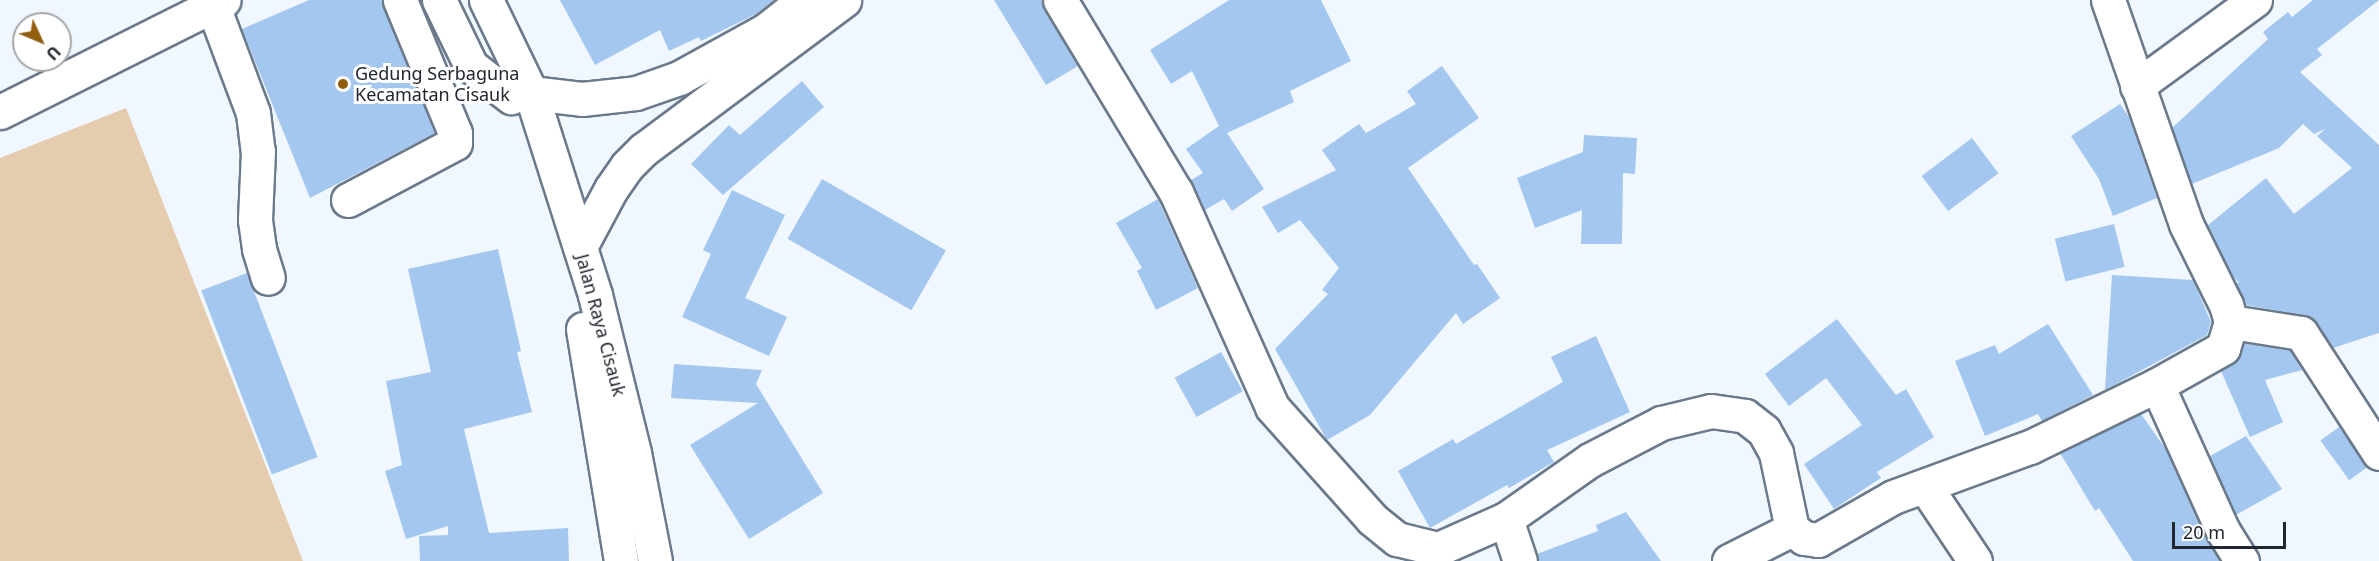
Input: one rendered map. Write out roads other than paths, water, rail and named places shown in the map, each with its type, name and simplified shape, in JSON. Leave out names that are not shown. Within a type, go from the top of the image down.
[{"type":"street","points":[[348,201],[454,143],[455,133],[400,0]]},
{"type":"street","points":[[439,0],[471,66],[521,94],[582,99],[636,93],[679,78],[766,30],[804,0]]},
{"type":"street","name":"Jalan Raya Cisauk","points":[[465,0],[521,94]]},
{"type":"street","name":"Jalan Raya Cisauk","points":[[486,0],[580,247],[595,294],[634,453],[655,561]]},
{"type":"street","name":"Jalan Raya Cisauk","points":[[501,0],[521,94],[578,298],[621,561]]},
{"type":"street","points":[[580,247],[611,189],[627,166],[643,150],[844,0]]},
{"type":"street","points":[[1060,0],[1176,192],[1272,407],[1372,519],[1397,539],[1438,549],[1506,519],[1590,460],[1661,423],[1711,411],[1745,416],[1764,431],[1776,453],[1792,529],[1804,538],[1818,540],[1893,497],[2030,447],[2157,385],[2223,348],[2231,322],[2226,305],[2186,224],[2108,0]]},
{"type":"street","points":[[2138,86],[2255,0]]},
{"type":"street","points":[[0,112],[218,3],[253,113],[258,151],[255,220],[259,249],[268,279]]},
{"type":"street","points":[[433,80],[449,77],[471,66]]},
{"type":"street","points":[[2231,322],[2301,333],[2379,453]]},
{"type":"street","points":[[2157,385],[2223,531],[2242,561]]},
{"type":"street","points":[[1925,486],[1975,561]]},
{"type":"street","points":[[1506,519],[1520,561]]},
{"type":"street","points":[[1729,561],[1792,529]]},
{"type":"place","name":"Gedung Serbaguna Kecamatan Cisauk","points":[[343,84]]}]
